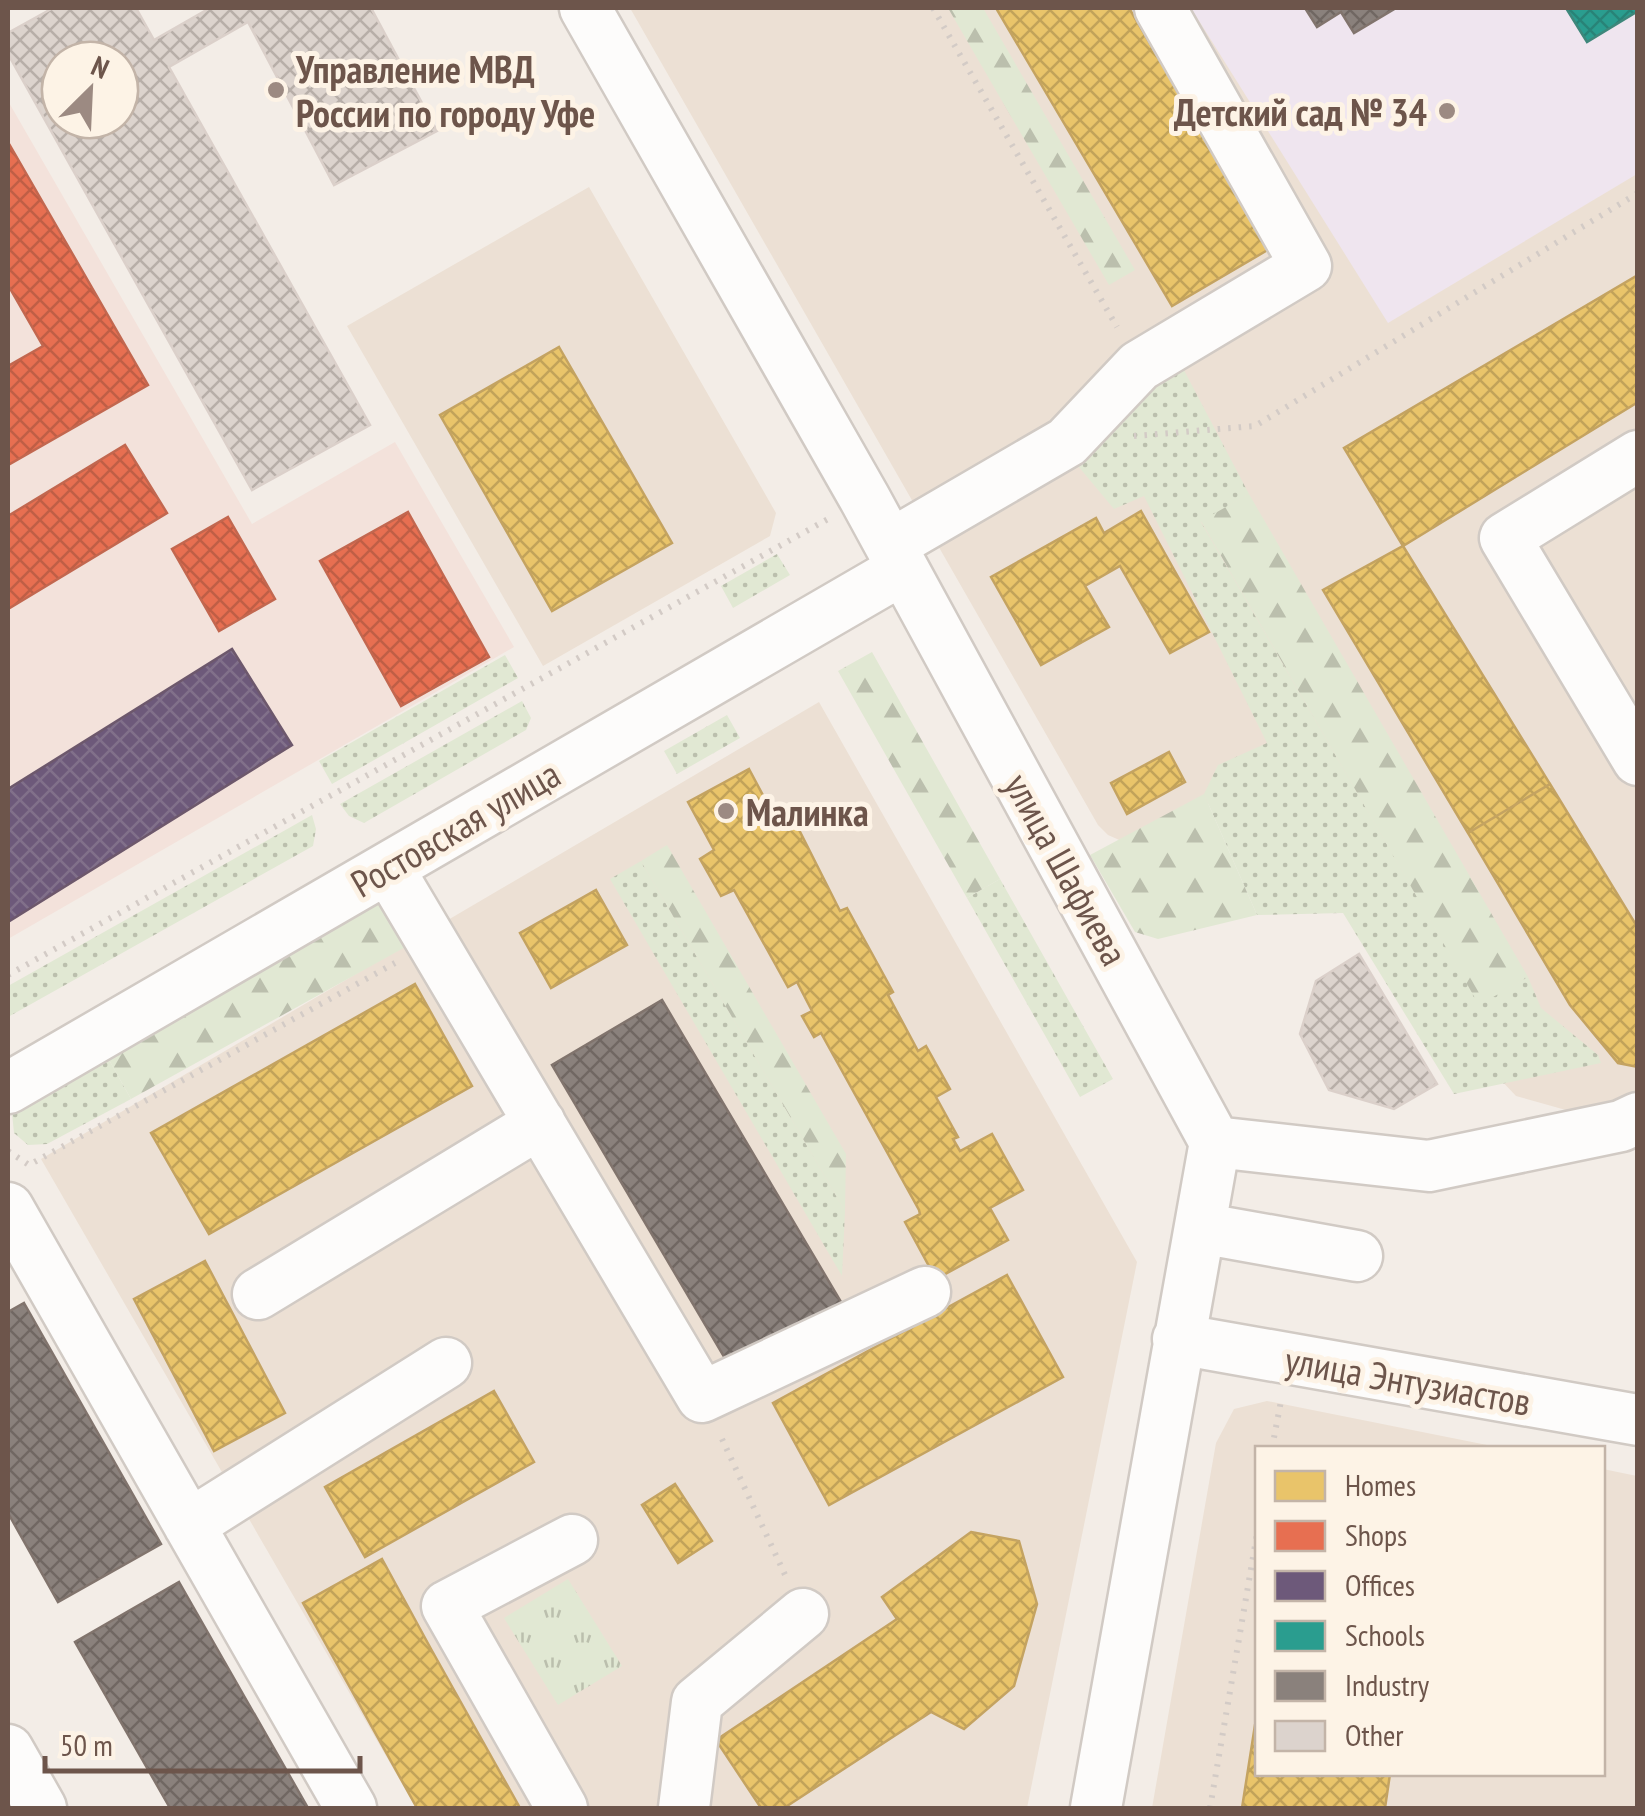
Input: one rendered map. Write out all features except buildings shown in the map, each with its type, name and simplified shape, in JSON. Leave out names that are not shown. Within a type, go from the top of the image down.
[{"type":"street","name":"улица Шафиева","points":[[585,8],[864,499],[1215,1142]]},
{"type":"street","name":"Ростовская улица","points":[[8,1088],[388,868],[896,557],[1067,442],[1140,366],[1306,266],[1160,8]]},
{"type":"street","points":[[1638,456],[1505,538],[1638,760]]},
{"type":"street","points":[[388,868],[702,1397],[925,1292]]},
{"type":"street","points":[[258,1294],[540,1123]]},
{"type":"street","points":[[1096,1808],[1215,1142],[1429,1166],[1632,1126]]},
{"type":"street","points":[[8,1208],[352,1808]]},
{"type":"street","points":[[1200,1228],[1357,1256]]},
{"type":"street","name":"улица Энтузиастов","points":[[1178,1339],[1638,1420]]},
{"type":"street","points":[[189,1525],[446,1363]]},
{"type":"street","points":[[562,1808],[447,1606],[572,1540]]},
{"type":"street","points":[[684,1808],[698,1702],[802,1614]]},
{"type":"street","points":[[8,1750],[41,1808]]},
{"type":"path","points":[[933,8],[1140,366]]},
{"type":"path","points":[[1067,442],[1254,426],[1638,193]]},
{"type":"path","points":[[8,975],[864,499]]},
{"type":"path","points":[[8,1151],[29,1165],[432,943]]},
{"type":"path","points":[[702,1397],[802,1614]]},
{"type":"path","points":[[1210,1808],[1255,1546]]},
{"type":"shaded area","points":[[630,8],[1637,8],[1637,1130],[1516,1096],[1462,1039],[1294,754],[1141,844],[1126,843],[1108,835],[1098,825]]},
{"type":"shaded area","name":"Детский сад № 34","points":[[1191,8],[1637,8],[1637,174],[1388,323]]},
{"type":"shaded area","points":[[8,101],[252,524],[395,442],[514,647],[8,939]]},
{"type":"shaded area","points":[[589,187],[776,513],[770,536],[543,666],[347,326]]},
{"type":"shaded area","points":[[819,702],[1137,1262],[1027,1808],[416,1808],[41,1159]]},
{"type":"shaded area","points":[[1267,1401],[1492,1446],[1255,1446],[1255,1776],[1605,1776],[1605,1469],[1637,1476],[1637,1808],[1152,1808],[1216,1443],[1234,1409]]},
{"type":"green space","points":[[948,8],[983,8],[1135,270],[1109,285]]},
{"type":"green space","points":[[1176,355],[1249,494],[1201,522],[1479,1004],[1528,977],[1541,1008],[1598,1055],[1601,1063],[1454,1094],[1343,913],[1257,915],[1204,794],[1218,765],[1267,743],[1144,496],[1114,509],[1068,454]]},
{"type":"green space","points":[[1249,494],[1528,977],[1479,1005],[1201,521]]},
{"type":"green space","points":[[777,554],[790,575],[733,608],[721,586]]},
{"type":"green space","points":[[872,652],[1000,879],[967,898],[838,671]]},
{"type":"green space","points":[[505,655],[518,678],[332,784],[319,761]]},
{"type":"green space","points":[[522,701],[531,718],[526,730],[364,823],[349,816],[340,804]]},
{"type":"green space","points":[[727,715],[740,738],[677,774],[664,751]]},
{"type":"green space","points":[[1204,794],[1257,915],[1158,939],[1135,932],[1090,855]]},
{"type":"green space","points":[[312,815],[316,829],[313,846],[8,1017],[8,986]]},
{"type":"green space","points":[[667,845],[846,1154],[845,1211],[641,861]]},
{"type":"green space","points":[[641,861],[845,1211],[842,1276],[610,879]]},
{"type":"green space","points":[[1000,879],[1113,1079],[1080,1097],[967,898]]},
{"type":"green space","points":[[377,897],[409,945],[131,1099],[104,1051]]},
{"type":"green space","points":[[104,1051],[131,1099],[47,1144],[28,1145],[14,1133],[12,1113],[21,1098]]},
{"type":"green space","points":[[568,1579],[622,1666],[558,1705],[504,1618]]},
{"type":"place","name":"Управление МВД России по городу Уфе","points":[[276,90]]},
{"type":"place","name":"Детский сад № 34","points":[[1447,111]]},
{"type":"place","name":"Малинка","points":[[726,811]]}]
